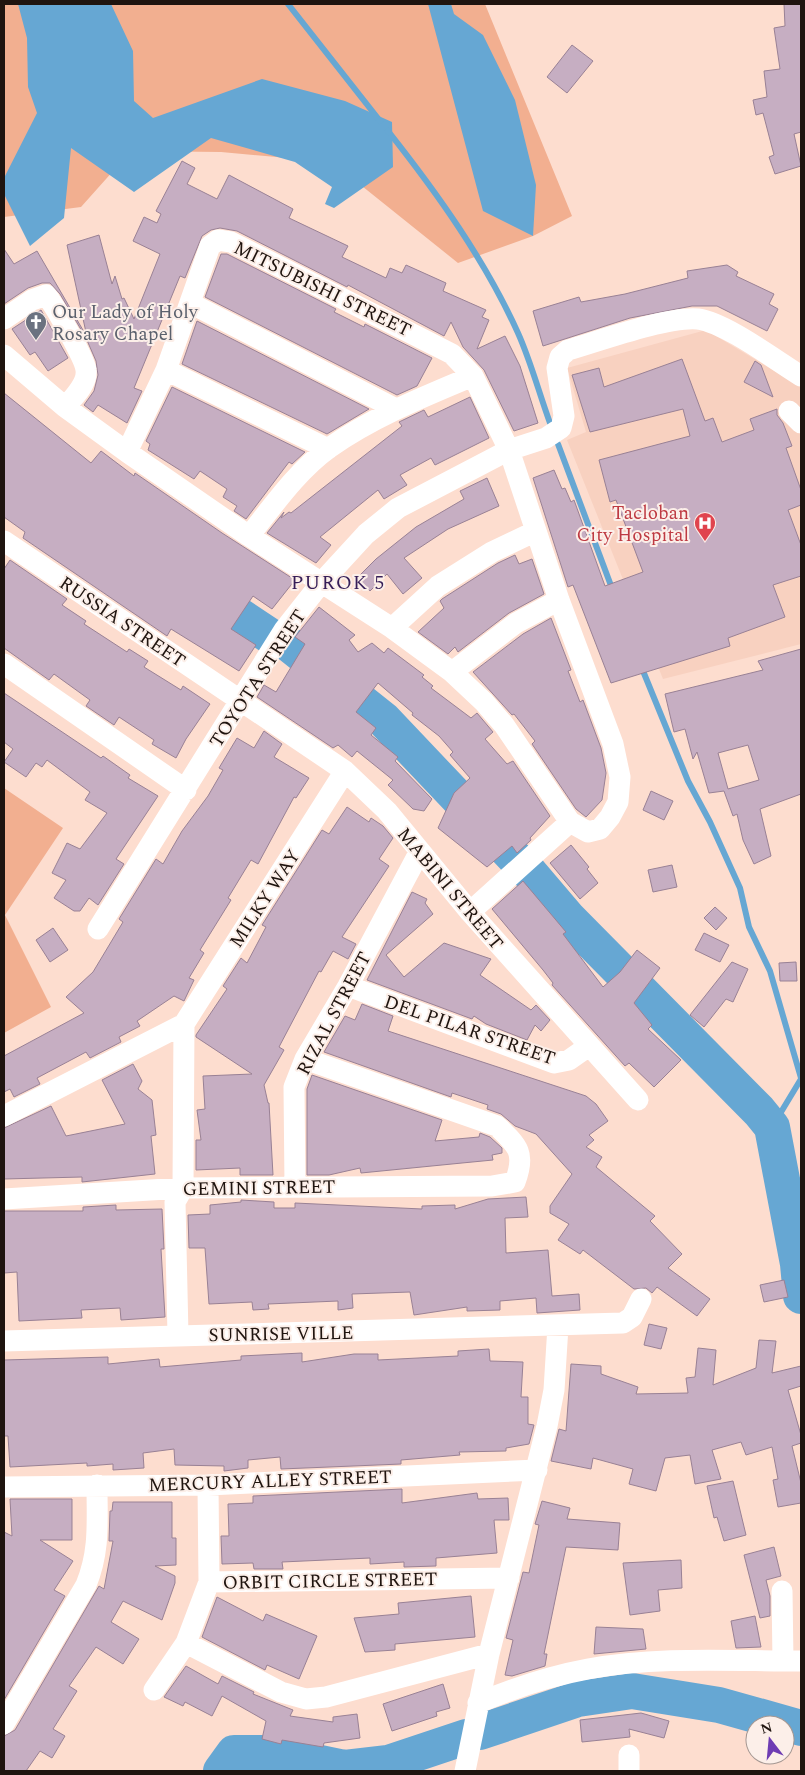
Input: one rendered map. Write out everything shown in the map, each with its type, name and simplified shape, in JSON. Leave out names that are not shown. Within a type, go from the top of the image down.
[{"type":"street","name":"MITSUBISHI STREET","points":[[127,452],[166,370],[210,246],[218,240],[231,242],[452,354],[473,376],[509,450],[559,600],[613,744],[620,777],[618,802],[600,829],[588,832],[570,822]]},
{"type":"street","points":[[4,319],[32,300],[46,295],[55,306],[86,370],[84,383],[65,407]]},
{"type":"street","points":[[190,303],[396,409]]},
{"type":"street","name":"TOYOTA STREET","points":[[98,928],[242,701],[284,630],[321,583],[366,534],[398,508],[509,450],[546,438],[561,428],[564,416],[557,368],[560,358],[568,350],[678,319],[699,319],[722,327],[801,376]]},
{"type":"street","points":[[4,355],[65,407],[127,452],[249,536],[392,628],[452,672],[484,702],[504,725],[570,822],[470,912]]},
{"type":"street","points":[[166,370],[328,449]]},
{"type":"street","points":[[249,536],[292,483],[328,449],[396,409],[473,376]]},
{"type":"street","points":[[392,628],[438,586],[492,552],[536,530]]},
{"type":"street","name":"RUSSIA STREET","points":[[4,541],[242,701]]},
{"type":"street","points":[[452,672],[516,623],[559,600]]},
{"type":"street","points":[[4,664],[186,790]]},
{"type":"street","name":"MABINI STREET","points":[[242,701],[345,771],[387,811],[470,912],[638,1100]]},
{"type":"street","name":"MILKY WAY","points":[[184,1024],[345,771]]},
{"type":"street","name":"RIZAL STREET","points":[[295,1186],[294,1087],[305,1059],[348,986],[420,851]]},
{"type":"street","name":"DEL PILAR STREET","points":[[348,986],[554,1063],[569,1060],[588,1046]]},
{"type":"street","points":[[4,1116],[184,1024],[183,1188],[175,1202],[178,1335]]},
{"type":"street","name":"GEMINI STREET","points":[[4,1199],[183,1188],[492,1186],[515,1182],[522,1164],[516,1144],[497,1126],[305,1059]]},
{"type":"street","name":"SUNRISE VILLE","points":[[4,1341],[623,1323],[632,1317],[641,1299]]},
{"type":"street","points":[[465,1771],[489,1654],[537,1470],[554,1390],[558,1326]]},
{"type":"street","name":"MERCURY ALLEY STREET","points":[[4,1487],[208,1484],[537,1470]]},
{"type":"street","points":[[208,1484],[209,1582]]},
{"type":"street","points":[[4,1724],[86,1585],[94,1564],[98,1534],[97,1485]]},
{"type":"street","name":"ORBIT CIRCLE STREET","points":[[154,1690],[186,1643],[209,1582],[509,1578]]},
{"type":"street","points":[[478,1703],[516,1687],[590,1669],[659,1662],[792,1661],[782,1591]]},
{"type":"street","points":[[186,1643],[281,1692],[306,1700],[326,1697],[489,1654]]},
{"type":"shaded area","points":[[4,4],[485,4],[572,216],[533,236],[458,263],[332,162],[221,152],[131,151],[81,207],[4,217]]},
{"type":"shaded area","name":"Tacloban City Hospital","points":[[706,330],[801,387],[801,644],[663,679],[567,440],[586,432],[567,368]]},
{"type":"shaded area","points":[[4,788],[63,828],[5,915],[51,1007],[4,1033]]},
{"type":"water","points":[[18,4],[111,4],[133,51],[134,101],[153,118],[262,79],[345,101],[392,122],[393,167],[334,208],[325,204],[332,187],[295,162],[211,138],[134,192],[71,148],[64,218],[30,246],[4,194],[4,178],[37,113],[28,87],[27,38]]},
{"type":"water","points":[[428,4],[451,4],[454,14],[483,35],[515,100],[536,185],[533,236],[483,211]]},
{"type":"building","points":[[784,4],[801,4],[801,132],[794,134],[801,166],[775,174],[769,157],[774,155],[763,113],[756,115],[753,100],[767,97],[764,71],[780,69],[774,28],[785,26]]},
{"type":"building","points":[[572,45],[593,61],[567,93],[547,77]]},
{"type":"building","points":[[182,161],[195,168],[187,184],[217,199],[229,175],[293,209],[289,218],[348,246],[342,257],[386,278],[390,268],[402,273],[406,265],[446,283],[443,291],[486,310],[482,317],[489,320],[477,349],[505,336],[520,366],[538,423],[514,431],[484,370],[463,347],[451,322],[444,336],[348,285],[347,287],[237,231],[220,228],[211,230],[202,236],[185,278],[180,276],[134,388],[142,391],[127,423],[98,405],[93,412],[84,405],[94,391],[98,375],[96,361],[86,338],[60,294],[50,283],[42,283],[28,288],[4,304],[4,249],[14,264],[37,251],[87,337],[67,245],[99,235],[112,284],[115,276],[122,299],[124,298],[134,319],[160,254],[133,241],[144,217],[157,223],[161,214],[156,211]]},
{"type":"building","points":[[221,254],[227,254],[336,309],[334,312],[364,327],[365,324],[432,358],[417,386],[397,395],[205,297]]},
{"type":"building","points":[[727,265],[738,272],[736,276],[774,294],[769,304],[778,309],[767,331],[717,306],[692,306],[630,318],[543,346],[533,311],[579,297],[581,302],[625,294],[688,278],[687,271]]},
{"type":"building","name":"Our Lady of Holy Rosary Chapel","points":[[41,310],[68,358],[48,371],[35,352],[30,355],[12,329]]},
{"type":"building","points":[[197,321],[369,409],[327,434],[182,364]]},
{"type":"building","name":"Tacloban City Hospital","points":[[682,359],[705,421],[713,418],[722,442],[754,430],[750,419],[777,409],[777,415],[783,423],[792,446],[786,448],[801,490],[801,505],[788,510],[801,545],[801,576],[773,585],[785,617],[728,638],[730,646],[611,683],[573,585],[568,587],[533,478],[554,470],[562,489],[565,488],[571,502],[574,500],[605,586],[643,572],[616,500],[610,502],[599,460],[690,436],[683,409],[590,432],[572,375],[599,368],[604,387]]},
{"type":"building","points":[[755,361],[761,365],[773,397],[744,382]]},
{"type":"building","points":[[172,387],[305,452],[292,464],[289,462],[246,519],[234,511],[237,506],[223,497],[227,489],[200,471],[194,479],[148,450],[150,444],[146,441]]},
{"type":"building","points":[[4,393],[91,463],[101,451],[134,476],[135,473],[222,533],[295,580],[272,609],[253,596],[231,629],[256,645],[239,671],[171,629],[167,636],[23,538],[25,532],[4,517]]},
{"type":"building","points":[[470,397],[489,438],[435,465],[431,458],[400,475],[407,485],[384,499],[378,490],[320,537],[331,545],[316,563],[267,533],[284,512],[281,518],[289,512],[291,513],[402,426],[399,422],[424,410],[428,417]]},
{"type":"building","points":[[487,478],[499,506],[448,529],[404,558],[422,578],[403,594],[387,574],[370,591],[357,578],[376,559],[416,527],[464,499],[460,491]]},
{"type":"building","points":[[515,555],[519,564],[532,559],[544,594],[509,613],[458,652],[455,647],[448,654],[418,632],[444,608],[440,601],[442,599],[498,563]]},
{"type":"building","points":[[10,560],[67,599],[62,605],[86,621],[84,624],[127,652],[129,649],[148,661],[144,667],[181,690],[183,686],[210,704],[186,739],[176,758],[152,744],[154,740],[119,717],[114,725],[86,706],[90,700],[54,674],[49,680],[4,648],[4,569]]},
{"type":"building","points":[[319,607],[355,635],[349,640],[358,652],[372,643],[384,653],[388,648],[424,675],[422,677],[433,686],[431,688],[471,718],[477,713],[493,732],[485,739],[507,764],[513,761],[550,816],[530,838],[531,840],[517,853],[512,846],[487,867],[438,828],[454,793],[470,778],[450,755],[453,752],[439,736],[412,715],[413,713],[378,683],[356,712],[376,728],[371,735],[398,757],[395,761],[432,799],[424,811],[413,809],[388,785],[393,780],[357,751],[352,757],[338,745],[333,748],[257,697],[264,685],[276,692],[305,644],[295,637]]},
{"type":"building","points":[[551,618],[571,670],[568,671],[580,702],[583,700],[601,748],[606,773],[602,800],[586,817],[576,809],[532,744],[535,741],[514,714],[512,715],[473,672],[523,634]]},
{"type":"building","points":[[801,649],[801,794],[760,809],[771,856],[754,864],[743,840],[737,814],[733,816],[724,791],[709,793],[697,752],[693,759],[685,729],[674,732],[665,694],[763,670],[758,661]],"holes":[[[748,745],[759,780],[728,789],[718,753]]]},
{"type":"building","points":[[4,693],[101,758],[103,756],[130,775],[128,778],[158,796],[116,859],[124,864],[98,905],[89,898],[80,911],[74,911],[54,898],[66,880],[52,873],[67,843],[80,849],[107,813],[85,800],[90,792],[47,760],[42,767],[36,763],[26,777],[4,762],[13,749],[4,742]]},
{"type":"building","points":[[264,731],[282,744],[274,757],[309,778],[296,798],[294,797],[258,864],[251,860],[228,898],[231,900],[200,950],[204,953],[189,978],[194,980],[184,1001],[174,996],[137,1021],[140,1026],[119,1037],[121,1042],[90,1058],[86,1052],[37,1078],[40,1084],[14,1097],[10,1089],[4,1092],[4,1056],[84,1013],[66,997],[93,972],[123,922],[119,919],[156,859],[163,864],[182,831],[208,796],[223,770],[219,768],[237,738],[254,748]]},
{"type":"building","points":[[651,791],[673,801],[664,820],[643,810]]},
{"type":"building","points":[[347,807],[369,822],[371,818],[383,826],[393,838],[379,859],[389,866],[342,937],[356,944],[348,959],[333,951],[321,972],[319,971],[279,1047],[284,1050],[264,1085],[269,1103],[273,1175],[240,1175],[240,1168],[196,1170],[196,1140],[201,1140],[197,1110],[205,1109],[203,1076],[252,1074],[196,1037],[196,1035],[227,989],[223,986],[241,958],[247,963],[266,927],[262,925],[322,830],[329,834]]},
{"type":"building","points":[[571,845],[589,867],[587,869],[598,883],[580,899],[550,863]]},
{"type":"building","points":[[672,865],[677,887],[653,892],[648,870]]},
{"type":"building","points":[[523,881],[566,932],[563,934],[603,987],[620,972],[637,950],[660,968],[634,1003],[652,1025],[648,1029],[681,1060],[654,1087],[629,1063],[625,1066],[552,985],[553,983],[543,970],[492,909]]},
{"type":"building","points":[[412,892],[427,899],[425,903],[433,914],[386,955],[404,977],[444,943],[491,959],[480,975],[531,1010],[536,1005],[550,1020],[541,1031],[535,1025],[527,1040],[486,1024],[474,1016],[472,1019],[367,980]]},
{"type":"building","points":[[715,907],[727,918],[716,930],[704,918]]},
{"type":"building","points":[[53,928],[68,950],[50,962],[36,940]]},
{"type":"building","points":[[704,933],[729,945],[720,962],[695,950]]},
{"type":"building","points":[[732,962],[748,969],[733,1002],[726,999],[704,1027],[690,1015]]},
{"type":"building","points":[[796,962],[797,981],[780,981],[779,963]]},
{"type":"building","points":[[362,1004],[393,1016],[388,1031],[586,1096],[596,1104],[608,1121],[589,1135],[594,1140],[586,1147],[602,1157],[596,1167],[655,1216],[650,1221],[682,1254],[668,1268],[710,1299],[697,1316],[657,1287],[652,1293],[646,1288],[634,1289],[583,1250],[580,1254],[558,1240],[569,1224],[550,1213],[550,1206],[572,1174],[536,1134],[515,1126],[501,1114],[487,1109],[488,1105],[452,1093],[451,1097],[324,1052],[345,1016],[355,1020]]},
{"type":"building","points":[[133,1064],[142,1081],[138,1089],[152,1100],[156,1135],[151,1136],[155,1174],[82,1182],[82,1177],[4,1179],[4,1128],[51,1106],[66,1136],[125,1124],[102,1080]]},
{"type":"building","points":[[312,1075],[442,1120],[435,1141],[479,1137],[480,1133],[490,1137],[502,1148],[502,1153],[492,1155],[493,1160],[361,1173],[360,1168],[329,1175],[307,1175],[307,1089]]},
{"type":"building","points":[[526,1197],[528,1217],[505,1218],[506,1253],[548,1250],[552,1296],[579,1294],[580,1310],[537,1313],[536,1298],[500,1301],[500,1310],[467,1311],[467,1307],[414,1315],[410,1292],[352,1294],[353,1308],[338,1310],[338,1301],[268,1304],[269,1309],[253,1310],[252,1302],[209,1304],[205,1248],[189,1248],[188,1215],[210,1214],[210,1205],[241,1202],[241,1200],[274,1202],[274,1208],[295,1208],[295,1203],[422,1209],[422,1206],[455,1205],[455,1209],[488,1199]]},
{"type":"building","points":[[116,1205],[116,1210],[162,1209],[164,1249],[161,1249],[165,1317],[121,1320],[120,1308],[81,1310],[82,1318],[19,1321],[17,1272],[4,1273],[4,1211],[83,1211],[83,1207]]},
{"type":"building","points":[[784,1280],[788,1297],[764,1302],[760,1285]]},
{"type":"building","points":[[649,1324],[667,1328],[661,1349],[644,1345]]},
{"type":"building","points":[[759,1340],[776,1341],[772,1373],[801,1366],[801,1386],[788,1390],[801,1435],[801,1443],[792,1446],[801,1483],[801,1503],[778,1507],[773,1480],[778,1479],[772,1447],[746,1455],[741,1442],[712,1450],[721,1479],[695,1484],[690,1455],[665,1458],[656,1491],[629,1484],[633,1469],[593,1458],[591,1469],[551,1461],[559,1429],[566,1431],[571,1364],[601,1366],[601,1374],[638,1387],[636,1394],[688,1393],[686,1378],[695,1377],[698,1348],[716,1350],[713,1385],[756,1368]]},
{"type":"building","points":[[489,1349],[490,1361],[523,1362],[521,1397],[528,1397],[528,1424],[534,1425],[529,1444],[506,1448],[506,1451],[459,1452],[460,1455],[401,1460],[401,1464],[281,1469],[280,1457],[248,1460],[248,1468],[224,1471],[224,1466],[175,1465],[174,1449],[143,1453],[144,1468],[113,1470],[113,1464],[87,1466],[87,1463],[10,1467],[8,1436],[4,1436],[4,1360],[108,1357],[108,1364],[159,1359],[160,1367],[241,1360],[241,1356],[302,1353],[302,1362],[354,1354],[378,1354],[378,1360],[458,1356],[458,1351]]},
{"type":"building","points":[[733,1481],[746,1535],[724,1541],[717,1517],[714,1518],[707,1486]]},
{"type":"building","points":[[402,1489],[402,1503],[477,1493],[478,1499],[508,1498],[509,1520],[494,1520],[497,1553],[436,1558],[436,1566],[404,1567],[404,1562],[370,1564],[370,1558],[282,1562],[283,1569],[254,1569],[253,1563],[222,1564],[221,1536],[229,1536],[228,1504],[253,1503],[253,1496]]},
{"type":"building","points":[[10,1499],[72,1499],[72,1540],[40,1540],[73,1561],[54,1590],[65,1596],[4,1700],[4,1532],[12,1536]]},
{"type":"building","points":[[542,1501],[570,1508],[567,1519],[620,1523],[618,1550],[566,1547],[544,1654],[547,1654],[545,1666],[512,1676],[505,1675],[513,1640],[506,1638],[523,1572],[529,1573],[539,1525],[535,1524]]},
{"type":"building","points":[[113,1502],[172,1502],[172,1538],[176,1538],[176,1565],[155,1566],[175,1576],[175,1583],[162,1620],[123,1601],[111,1622],[139,1639],[123,1664],[96,1647],[69,1686],[77,1691],[53,1729],[65,1736],[52,1758],[40,1751],[26,1771],[4,1771],[4,1736],[15,1730],[99,1586],[104,1589],[113,1541],[109,1541],[110,1511],[112,1511]]},
{"type":"building","points":[[774,1547],[781,1576],[766,1580],[770,1596],[770,1616],[760,1618],[744,1555]]},
{"type":"building","points":[[681,1560],[682,1588],[658,1590],[660,1611],[630,1615],[623,1563]]},
{"type":"building","points":[[471,1596],[475,1637],[395,1644],[395,1650],[365,1652],[354,1618],[399,1614],[398,1603]]},
{"type":"building","points":[[217,1597],[263,1621],[266,1614],[317,1636],[299,1679],[267,1665],[265,1670],[202,1637]]},
{"type":"building","points":[[755,1616],[761,1647],[736,1648],[731,1621]]},
{"type":"building","points":[[596,1627],[643,1629],[646,1649],[594,1654]]},
{"type":"building","points":[[186,1666],[218,1684],[222,1676],[254,1692],[253,1694],[293,1710],[290,1716],[333,1722],[333,1717],[357,1714],[360,1738],[324,1743],[323,1747],[282,1740],[281,1744],[262,1739],[266,1721],[222,1696],[212,1716],[185,1702],[183,1706],[164,1697]]},
{"type":"building","points":[[443,1684],[450,1708],[436,1712],[437,1716],[392,1731],[383,1704]]},
{"type":"building","points":[[641,1713],[669,1721],[664,1738],[629,1729],[630,1737],[582,1742],[580,1720]]},
{"type":"waterway","points":[[288,4],[380,121]]},
{"type":"waterway","points":[[388,131],[442,203],[491,279],[523,344],[550,423]]},
{"type":"waterway","points":[[558,444],[613,591]]},
{"type":"waterway","points":[[198,588],[270,636]]},
{"type":"waterway","points":[[290,645],[383,719],[515,858]]},
{"type":"waterway","points":[[641,666],[688,781],[710,822],[740,888],[749,927],[770,971],[801,1078]]},
{"type":"waterway","points":[[528,871],[568,918],[759,1111],[772,1127],[798,1264],[801,1296]]},
{"type":"waterway","points":[[772,1127],[801,1079]]},
{"type":"waterway","points":[[480,1732],[578,1699],[632,1691],[719,1705],[801,1728]]},
{"type":"waterway","points":[[221,1771],[234,1753],[273,1753],[345,1768],[388,1763],[466,1737]]},
{"type":"place","name":"Our Lady of Holy Rosary Chapel","points":[[36,341]]},
{"type":"place","name":"Tacloban City Hospital","points":[[705,542]]},
{"type":"district","name":"PUROK 5","points":[[338,582]]}]
